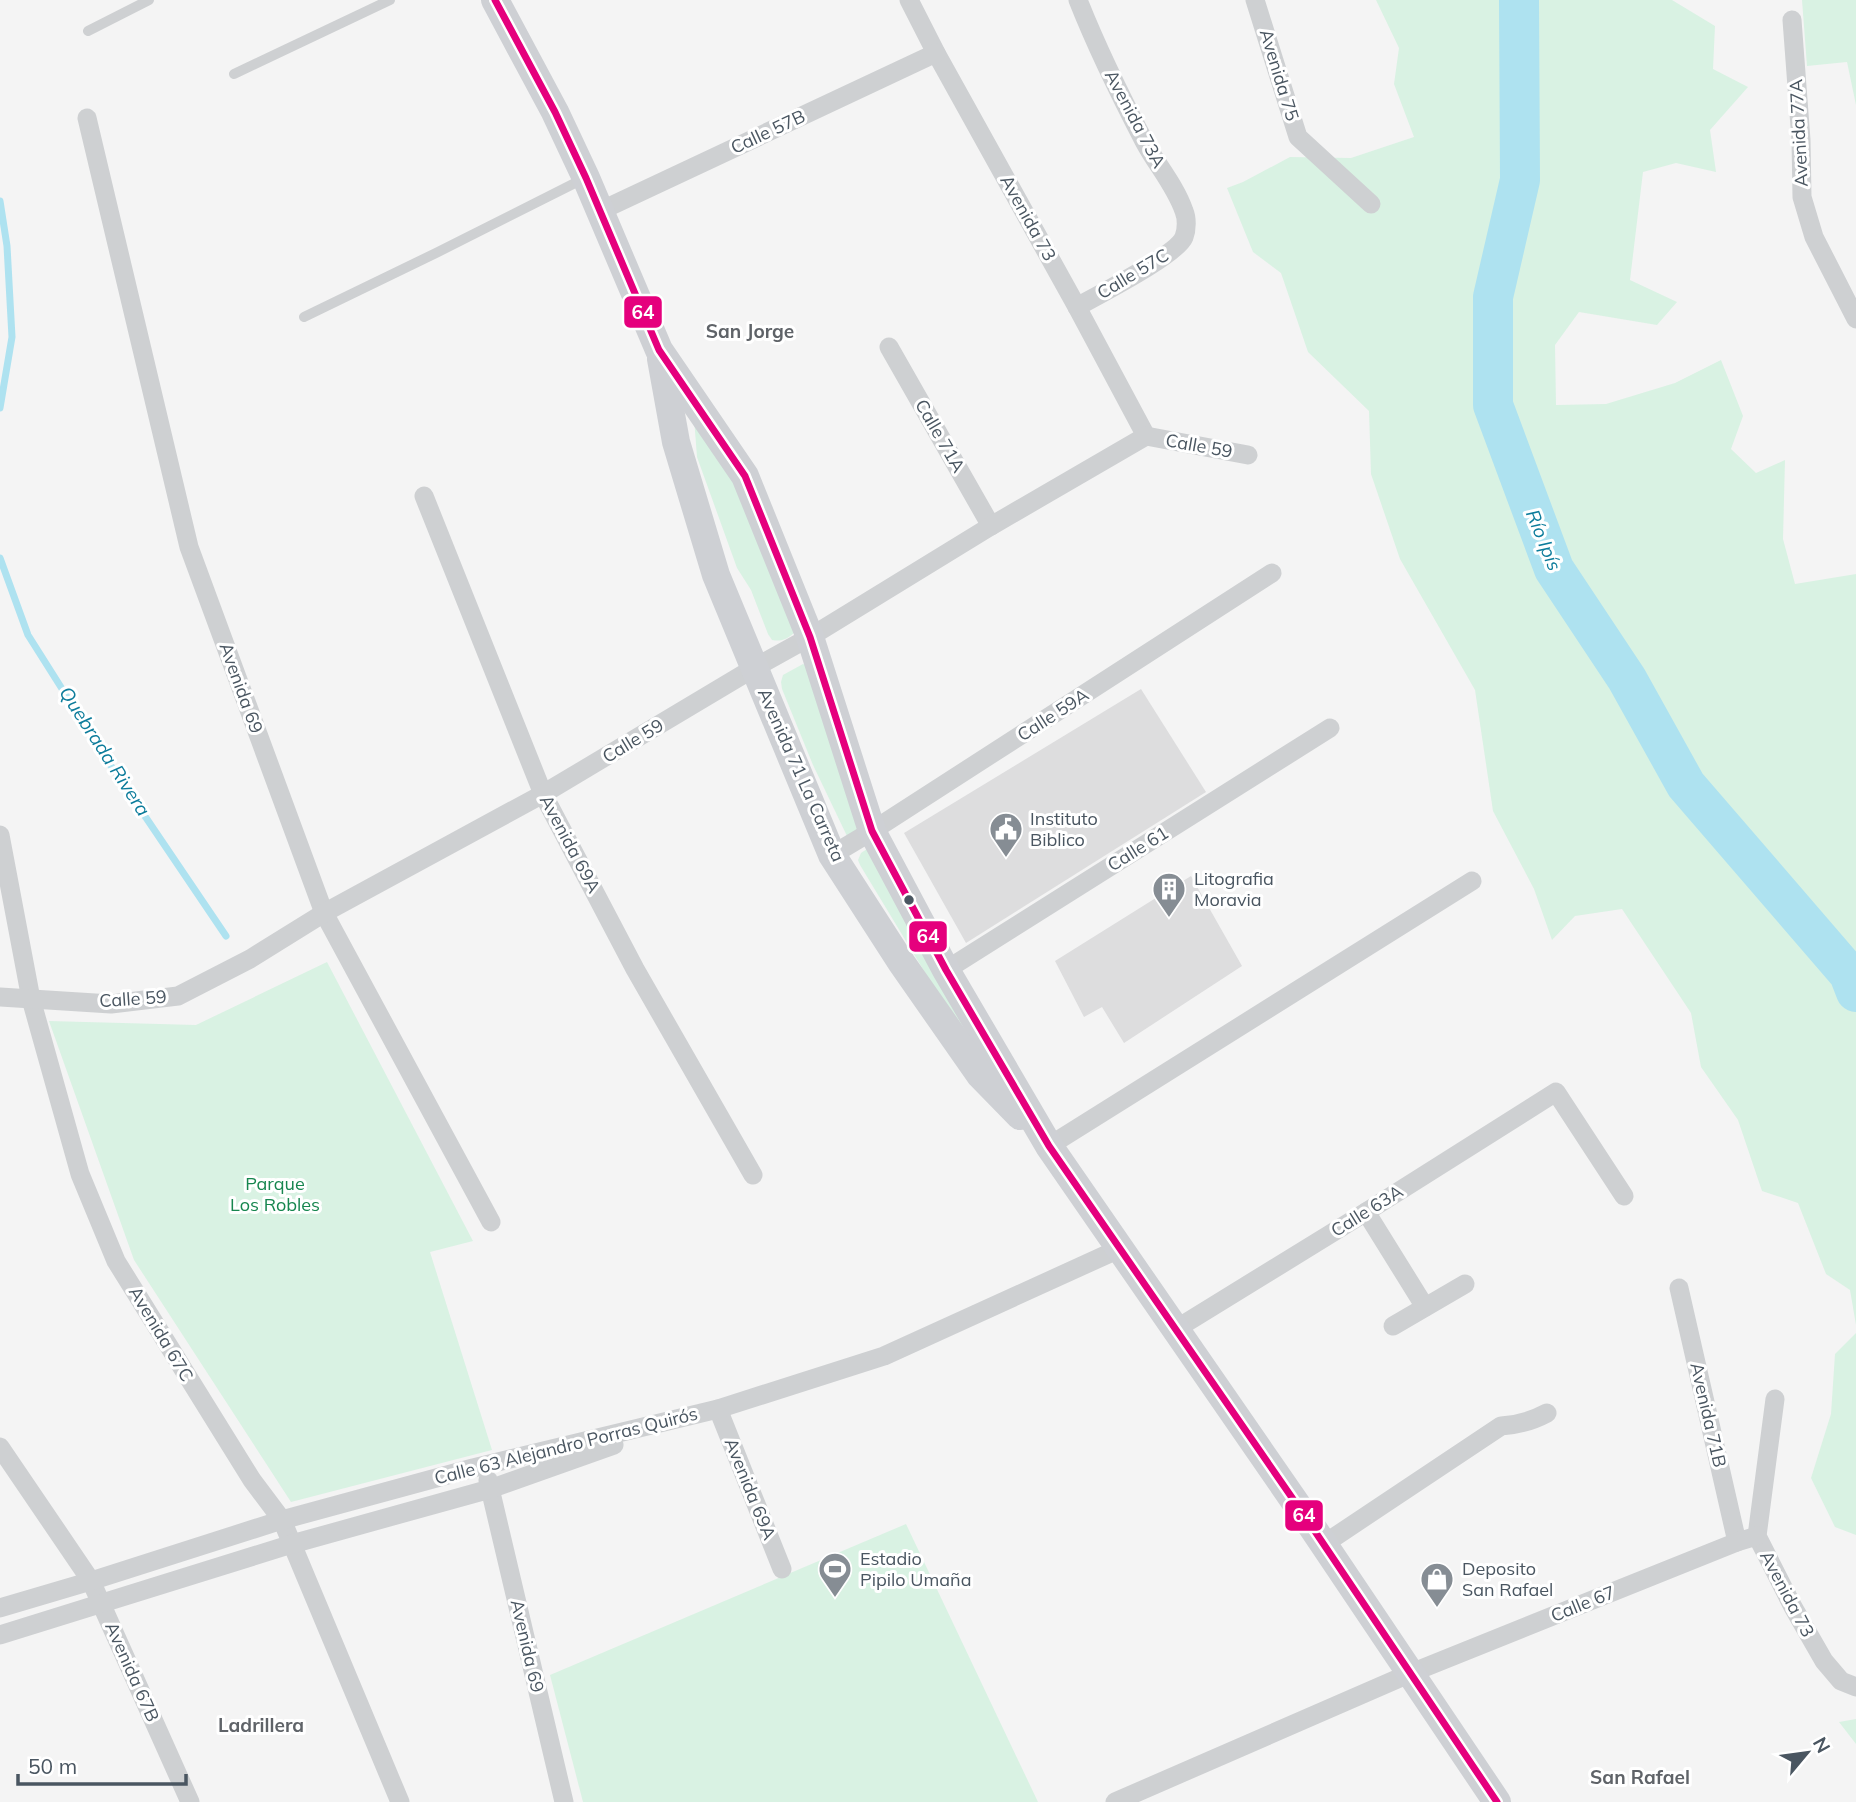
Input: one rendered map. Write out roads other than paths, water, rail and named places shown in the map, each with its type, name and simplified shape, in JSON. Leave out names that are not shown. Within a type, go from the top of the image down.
[{"type":"street","name":"Avenida 71 La Carreta","points":[[495,0],[555,112],[586,178],[659,350],[745,476],[810,637],[872,831],[946,970],[1049,1146],[1324,1544],[1497,1802]]},
{"type":"street","name":"Avenida 73","points":[[909,0],[1146,436]]},
{"type":"street","name":"Avenida 73A","points":[[1078,0],[1092,36],[1145,144],[1185,212],[1184,237]]},
{"type":"street","name":"Avenida 75","points":[[1255,0],[1298,137],[1371,204]]},
{"type":"street","name":"Avenida 77A","points":[[1792,20],[1801,140],[1802,197],[1814,236],[1856,318]]},
{"type":"street","name":"Calle 57B","points":[[600,211],[936,53]]},
{"type":"street","name":"Avenida 69","points":[[87,118],[189,547],[324,913],[491,1222]]},
{"type":"street","name":"Calle 57C","points":[[1077,307],[1171,252],[1184,237]]},
{"type":"street","name":"Calle 71A","points":[[889,347],[991,526]]},
{"type":"street","name":"Avenida 71 La Carreta","points":[[659,350],[676,442],[716,575],[832,855],[901,962],[980,1075],[1049,1146]]},
{"type":"street","name":"Calle 59","points":[[0,997],[111,1004],[178,996],[250,959],[324,913],[543,794],[1146,436],[1248,454]]},
{"type":"street","name":"Avenida 69A","points":[[424,496],[543,794],[635,969],[752,1175]]},
{"type":"street","name":"Calle 59A","points":[[832,855],[1272,573]]},
{"type":"street","name":"Calle 61","points":[[946,970],[1331,728]]},
{"type":"street","name":"Avenida 67C","points":[[0,835],[31,999],[80,1174],[117,1261],[252,1480],[282,1520],[400,1802]]},
{"type":"street","points":[[1049,1146],[1472,881]]},
{"type":"street","name":"Calle 63A","points":[[1176,1329],[1556,1092],[1624,1196]]},
{"type":"street","points":[[1366,1212],[1425,1307]]},
{"type":"street","name":"Calle 63 Alejandro Porras Quirós","points":[[0,1635],[292,1544],[490,1489],[718,1409],[884,1356],[1119,1249]]},
{"type":"street","points":[[1394,1326],[1465,1283]]},
{"type":"street","name":"Avenida 71B","points":[[1679,1288],[1737,1542]]},
{"type":"street","name":"Avenida 73","points":[[1774,1399],[1757,1536],[1824,1661],[1841,1681],[1856,1687]]},
{"type":"street","name":"Avenida 69A","points":[[718,1409],[782,1569]]},
{"type":"street","name":"Calle 63 Alejandro Porras Quirós","points":[[0,1608],[282,1520],[484,1466],[718,1409]]},
{"type":"street","points":[[1324,1544],[1501,1426],[1517,1425],[1548,1413]]},
{"type":"street","name":"Avenida 67B","points":[[0,1447],[92,1581],[190,1802]]},
{"type":"street","name":"Avenida 69","points":[[484,1466],[558,1800]]},
{"type":"street","name":"Calle 67","points":[[1115,1802],[1411,1674],[1757,1536]]},
{"type":"lane","points":[[88,31],[149,0]]},
{"type":"lane","points":[[233,74],[390,0]]},
{"type":"lane","points":[[304,317],[586,178]]},
{"type":"waterway","name":"Río Ipís","points":[[1519,0],[1520,180],[1493,297],[1493,405],[1554,569],[1627,679],[1686,785],[1849,974],[1856,992]]},
{"type":"waterway","name":"Quebrada Rivera","points":[[0,201],[7,246],[12,337],[0,408]]},
{"type":"waterway","name":"Quebrada Rivera","points":[[0,558],[28,635],[107,760],[226,936]]},
{"type":"place","name":"Instituto Biblico","points":[[1006,859]]},
{"type":"place","name":"Litografia Moravia","points":[[1169,919]]},
{"type":"place","name":"Estadio Pipilo Umaña","points":[[835,1599]]},
{"type":"place","name":"Deposito San Rafael","points":[[1437,1609]]},
{"type":"district","name":"San Jorge","points":[[750,331]]},
{"type":"district","name":"Ladrillera","points":[[261,1725]]},
{"type":"district","name":"San Rafael","points":[[1640,1777]]},
{"type":"park label","name":"Parque Los Robles","points":[[275,1194]]}]
